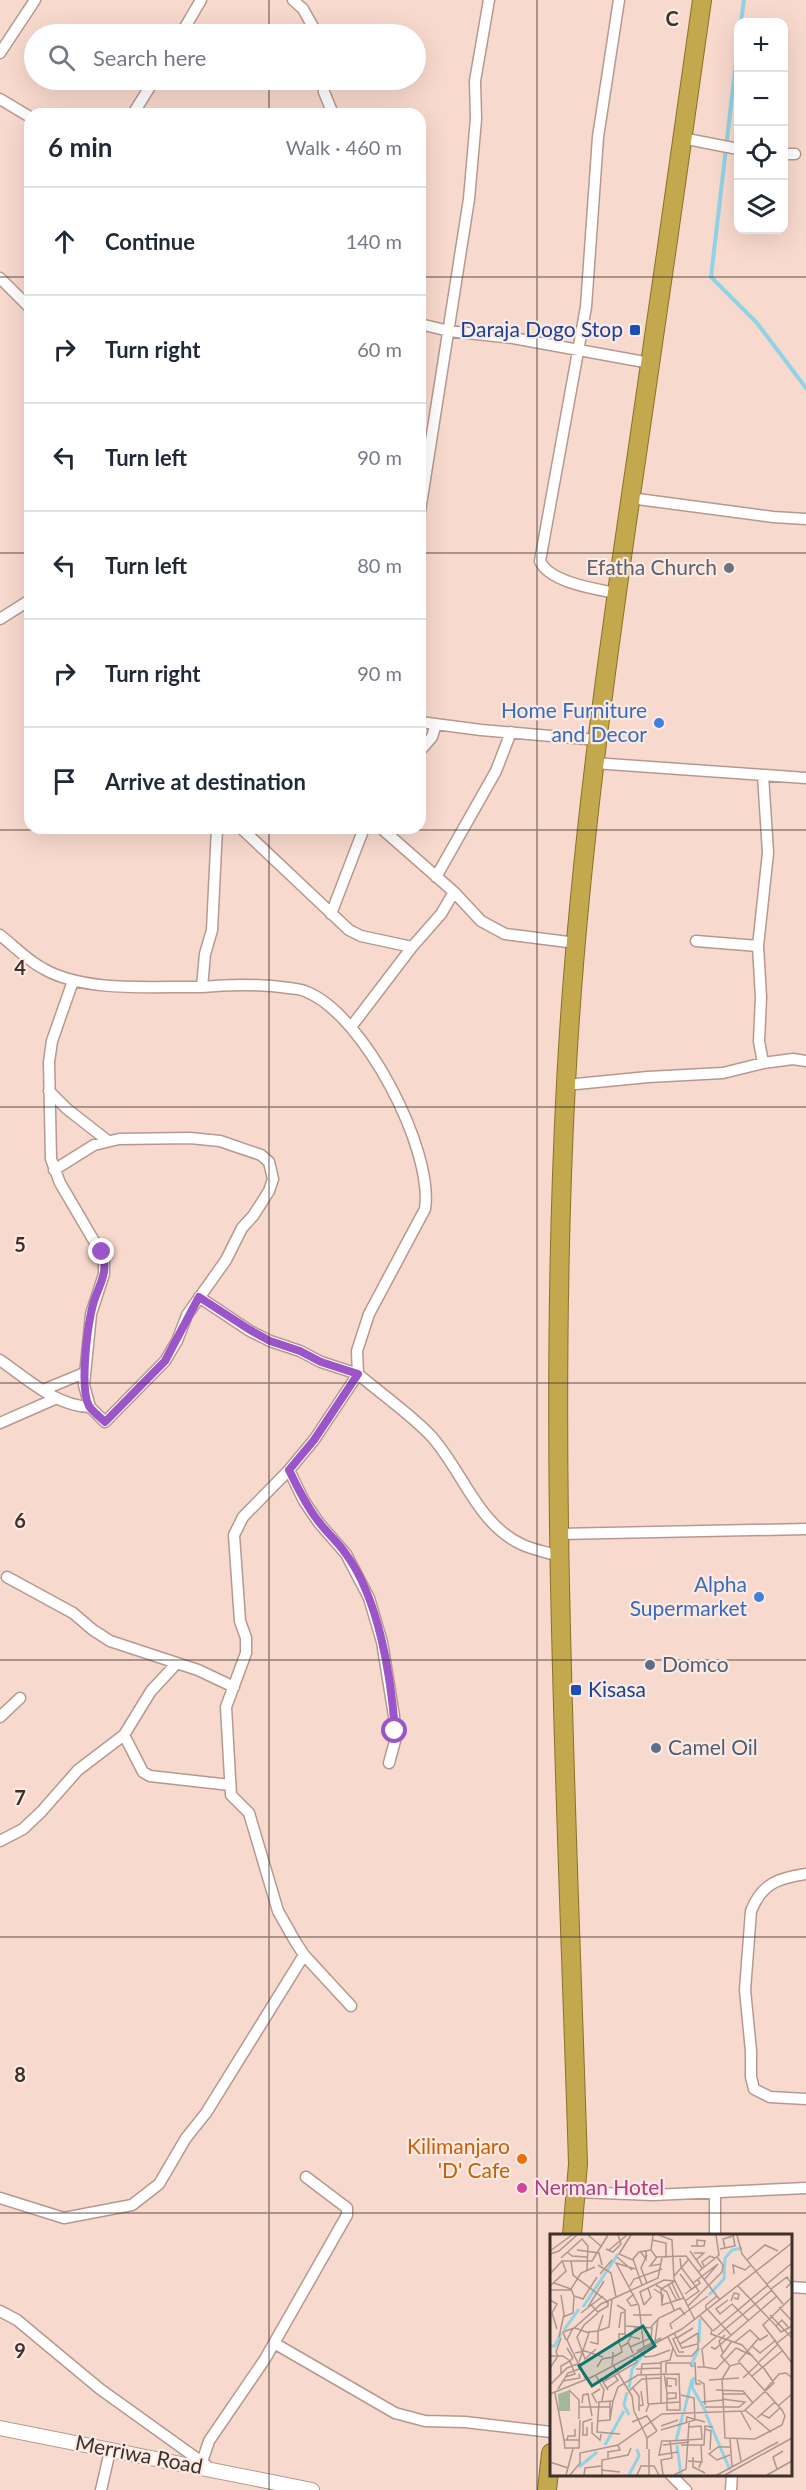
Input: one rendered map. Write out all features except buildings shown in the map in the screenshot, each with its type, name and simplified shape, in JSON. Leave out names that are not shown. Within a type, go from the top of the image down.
[{"type":"highway","points":[[572,2234],[577,2141],[558,1556],[560,1290],[566,1085],[576,944],[594,763],[616,593],[702,0]]},
{"type":"highway","points":[[547,2490],[550,2462]]},
{"type":"street","points":[[0,53],[34,0]]},
{"type":"street","points":[[187,24],[201,0]]},
{"type":"street","points":[[293,0],[303,9],[311,24]]},
{"type":"street","points":[[426,474],[469,199],[476,119],[475,81],[489,0]]},
{"type":"street","points":[[616,593],[584,587],[552,574],[543,569],[540,561],[586,308],[598,137],[620,0]]},
{"type":"street","points":[[137,108],[148,90]]},
{"type":"street","points":[[324,90],[331,108]]},
{"type":"street","points":[[0,99],[24,113]]},
{"type":"street","points":[[682,138],[734,148]]},
{"type":"street","points":[[788,154],[795,154]]},
{"type":"street","points":[[0,278],[24,302]]},
{"type":"street","points":[[426,325],[449,331],[494,335],[650,363]]},
{"type":"street","points":[[630,498],[772,518],[806,519]]},
{"type":"street","points":[[0,619],[24,604]]},
{"type":"street","points":[[426,723],[597,740]]},
{"type":"street","points":[[426,744],[432,736],[436,724]]},
{"type":"street","points":[[436,877],[496,771],[511,732]]},
{"type":"street","points":[[594,763],[806,778]]},
{"type":"street","points":[[763,775],[768,853],[758,946],[761,997],[759,1041],[763,1063]]},
{"type":"street","points":[[202,987],[205,954],[212,930],[217,834]]},
{"type":"street","points":[[248,834],[349,930],[361,936],[412,947]]},
{"type":"street","points":[[331,914],[362,834]]},
{"type":"street","points":[[388,834],[454,892],[481,921],[505,934],[576,944]]},
{"type":"street","points":[[351,1027],[412,947],[441,914],[454,892]]},
{"type":"street","points":[[0,935],[43,969],[73,981],[117,985],[202,987],[262,984],[307,992],[334,1009],[369,1051],[395,1096],[418,1147],[426,1198],[425,1209],[369,1314],[357,1351],[358,1374],[314,1440],[289,1470],[243,1516],[234,1535],[240,1621],[246,1638],[246,1653],[226,1707],[231,1795],[249,1813],[278,1911],[304,1955],[351,2006]]},
{"type":"street","points":[[696,941],[758,946]]},
{"type":"street","points":[[54,1170],[94,1145],[108,1141],[206,1139],[232,1144],[261,1155],[269,1162],[273,1179],[269,1191],[253,1216],[242,1228],[226,1260],[187,1315],[171,1351],[148,1381],[105,1422],[90,1407],[85,1392],[84,1373],[91,1314],[104,1274],[105,1263],[102,1252],[54,1170],[50,1140],[49,1062],[52,1041],[73,981]]},
{"type":"street","points":[[566,1085],[723,1073],[763,1063],[793,1059],[806,1061]]},
{"type":"street","points":[[49,1091],[67,1109],[108,1141]]},
{"type":"street","points":[[199,1297],[270,1341],[358,1374],[431,1436],[451,1462],[474,1500],[498,1530],[523,1545],[558,1556]]},
{"type":"street","points":[[0,1360],[43,1390],[73,1407],[90,1407]]},
{"type":"street","points":[[43,1390],[84,1373]]},
{"type":"street","points":[[0,1423],[57,1398]]},
{"type":"street","points":[[289,1470],[304,1501],[319,1523],[346,1554],[369,1598],[382,1642],[394,1716],[395,1741],[390,1763]]},
{"type":"street","points":[[558,1534],[806,1529]]},
{"type":"street","points":[[7,1577],[73,1613],[106,1639],[198,1670],[234,1687]]},
{"type":"street","points":[[0,1841],[23,1829],[78,1770],[124,1735],[151,1691],[177,1663]]},
{"type":"street","points":[[0,1717],[20,1698]]},
{"type":"street","points":[[124,1735],[143,1772],[150,1776],[230,1785]]},
{"type":"street","points":[[806,1874],[782,1877],[764,1889],[756,1899],[751,1911],[745,1990],[751,2077],[754,2089],[770,2097],[806,2099]]},
{"type":"street","points":[[0,2198],[64,2218],[132,2205],[159,2184],[186,2138],[212,2104],[304,1955]]},
{"type":"street","points":[[202,2462],[209,2441],[274,2343],[349,2211],[306,2177]]},
{"type":"street","points":[[576,2192],[653,2195],[806,2188]]},
{"type":"street","points":[[715,2193],[715,2234]]},
{"type":"street","points":[[791,2287],[806,2288]]},
{"type":"street","points":[[0,2311],[16,2320],[100,2389],[215,2471]]},
{"type":"street","points":[[274,2343],[395,2413],[425,2421],[465,2422],[550,2432]]},
{"type":"street","name":"Merriwa Road","points":[[0,2428],[215,2471],[270,2486],[312,2490]]},
{"type":"street","points":[[101,2490],[110,2451]]},
{"type":"street","points":[[671,2475],[686,2490]]},
{"type":"street","points":[[731,2490],[732,2475]]},
{"type":"waterway","points":[[742,18],[744,0]]},
{"type":"waterway","points":[[735,72],[711,277],[757,323],[806,388]]},
{"type":"place","name":"Daraja Dogo Stop","points":[[635,330]]},
{"type":"place","name":"Efatha Church","points":[[729,568]]},
{"type":"place","name":"Home Furniture and Decor","points":[[659,723]]},
{"type":"place","name":"Alpha Supermarket","points":[[759,1597]]},
{"type":"place","name":"Domco","points":[[650,1665]]},
{"type":"place","name":"Kisasa","points":[[576,1690]]},
{"type":"place","name":"Camel Oil","points":[[656,1748]]},
{"type":"place","name":"Kilimanjaro 'D' Cafe","points":[[522,2159]]},
{"type":"place","name":"Nerman Hotel","points":[[522,2188]]},
{"type":"route","points":[[102,1252],[105,1263],[104,1274],[91,1314],[84,1385],[90,1407],[105,1422],[148,1381],[165,1361],[177,1341],[187,1315],[199,1297],[270,1341],[358,1374],[314,1440],[289,1470],[304,1501],[319,1523],[346,1554],[361,1578],[382,1642],[395,1731]]}]
